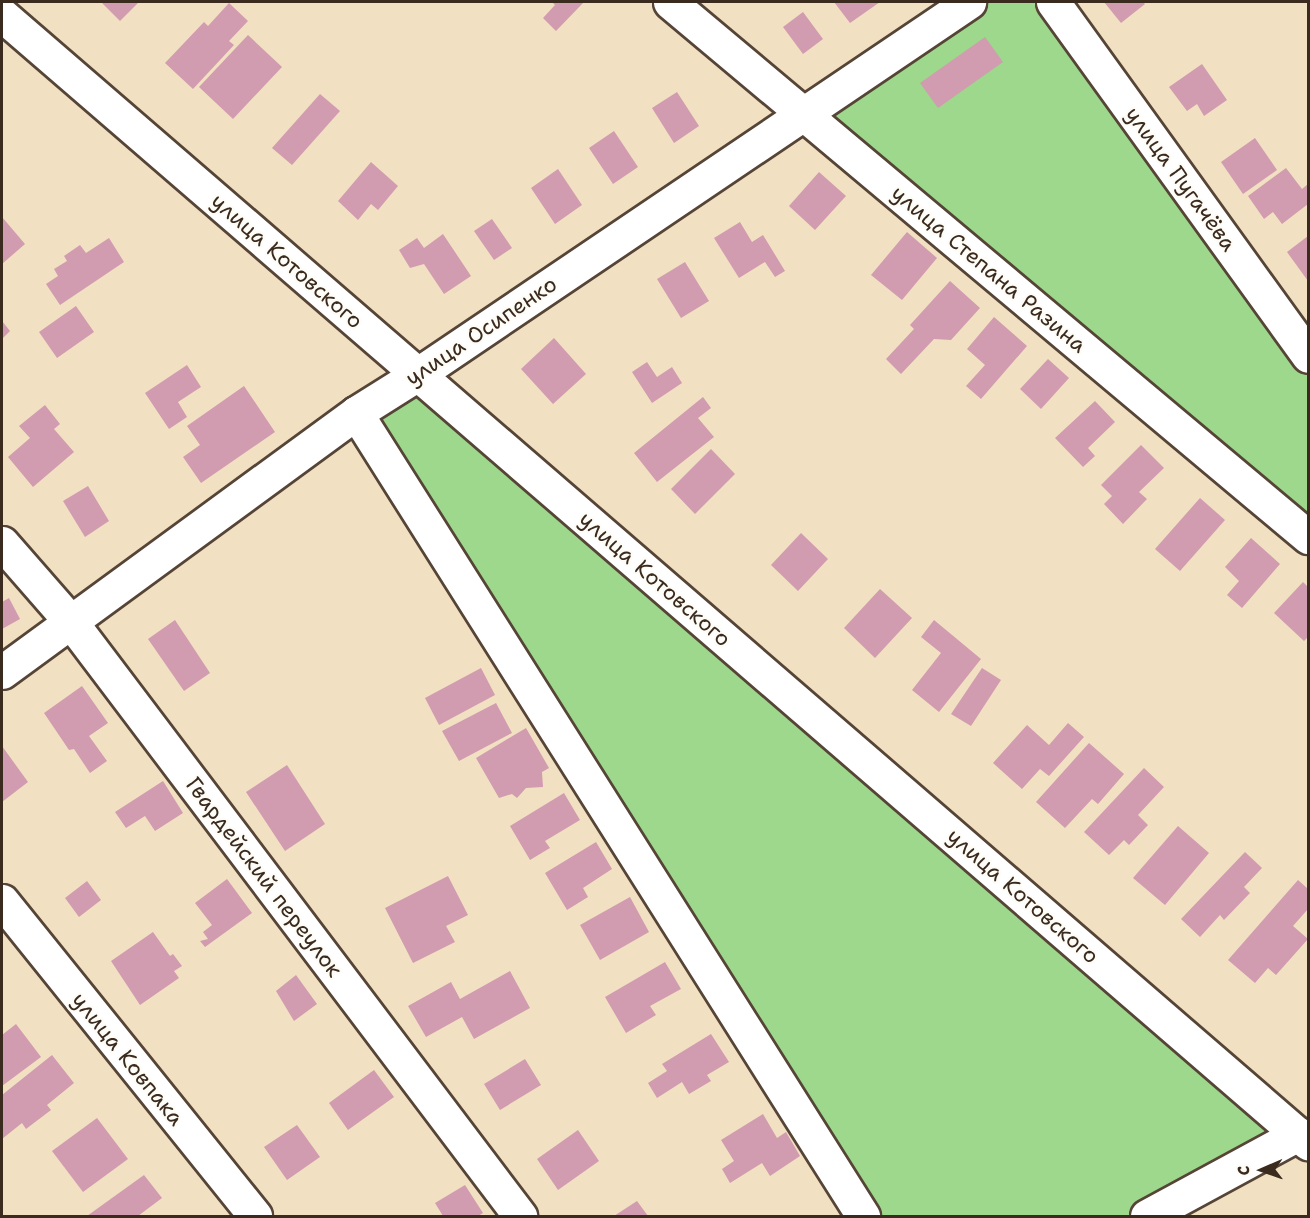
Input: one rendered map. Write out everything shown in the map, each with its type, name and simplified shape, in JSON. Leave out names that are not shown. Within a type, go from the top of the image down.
[{"type":"street","name":"улица Степана Разина","points":[[670,2],[1308,537]]},
{"type":"street","name":"улица Осипенко","points":[[2,672],[356,413],[418,374],[969,2]]},
{"type":"street","name":"улица Пугачёва","points":[[1053,2],[1308,356]]},
{"type":"street","name":"улица Котовского","points":[[2,15],[1303,1138]]},
{"type":"street","points":[[356,413],[863,1216]]},
{"type":"street","name":"Гвардейский переулок","points":[[2,543],[71,622],[520,1216]]},
{"type":"street","name":"улица Ковпака","points":[[2,901],[255,1216]]},
{"type":"street","points":[[1147,1216],[1303,1138]]},
{"type":"green space","points":[[969,2],[1069,2],[1308,343],[1308,537],[804,115]]},
{"type":"green space","points":[[418,374],[1298,1134],[1147,1216],[863,1216],[356,413]]},
{"type":"building","points":[[101,2],[139,2],[120,21]]},
{"type":"building","points":[[552,2],[584,2],[556,31],[543,18],[555,5]]},
{"type":"building","points":[[834,2],[880,2],[850,23]]},
{"type":"building","points":[[1104,2],[1143,2],[1145,4],[1121,23]]},
{"type":"building","points":[[229,3],[248,21],[229,41],[234,45],[193,89],[165,63],[204,22],[208,26]]},
{"type":"building","points":[[803,12],[823,39],[803,54],[783,27]]},
{"type":"building","points":[[248,35],[282,67],[233,119],[199,87]]},
{"type":"building","points":[[985,37],[1003,62],[938,108],[920,83]]},
{"type":"building","points":[[1202,64],[1227,100],[1204,116],[1197,104],[1187,111],[1169,87]]},
{"type":"building","points":[[677,92],[699,126],[674,143],[652,108]]},
{"type":"building","points":[[320,94],[340,111],[292,165],[272,148]]},
{"type":"building","points":[[614,131],[638,167],[613,184],[589,148]]},
{"type":"building","points":[[1255,138],[1277,170],[1243,194],[1221,162]]},
{"type":"building","points":[[371,162],[398,186],[378,210],[371,204],[358,220],[338,201]]},
{"type":"building","points":[[1286,168],[1302,189],[1308,184],[1308,204],[1282,224],[1273,212],[1264,219],[1248,196]]},
{"type":"building","points":[[558,169],[582,205],[555,224],[531,188]]},
{"type":"building","points":[[819,172],[846,196],[815,230],[789,206]]},
{"type":"building","points":[[2,217],[25,244],[2,264]]},
{"type":"building","points":[[492,219],[512,248],[494,260],[474,231]]},
{"type":"building","points":[[740,222],[752,242],[763,235],[785,271],[775,277],[765,262],[739,278],[714,238]]},
{"type":"building","points":[[907,232],[937,258],[902,300],[871,275]]},
{"type":"building","points":[[443,234],[471,276],[444,294],[424,264],[410,268],[399,250],[417,238],[424,248]]},
{"type":"building","points":[[1308,236],[1308,281],[1287,252]]},
{"type":"building","points":[[109,238],[124,262],[60,305],[46,284],[58,276],[54,269],[67,261],[64,256],[80,245],[86,253]]},
{"type":"building","points":[[685,262],[709,301],[681,318],[657,279]]},
{"type":"building","points":[[950,281],[980,308],[951,340],[934,339],[901,374],[886,359],[914,329],[910,325]]},
{"type":"building","points":[[76,306],[94,332],[57,358],[39,332]]},
{"type":"building","points":[[994,317],[1027,346],[981,399],[966,386],[985,365],[967,349]]},
{"type":"building","points":[[2,321],[10,331],[2,339]]},
{"type":"building","points":[[554,338],[586,374],[553,404],[521,369]]},
{"type":"building","points":[[1048,359],[1069,378],[1041,409],[1020,389]]},
{"type":"building","points":[[647,362],[657,377],[672,367],[682,383],[652,403],[632,372]]},
{"type":"building","points":[[187,365],[201,387],[178,402],[187,417],[169,429],[145,393]]},
{"type":"building","points":[[244,386],[275,432],[201,483],[183,457],[200,445],[187,426]]},
{"type":"building","points":[[703,397],[711,408],[698,418],[714,437],[657,482],[634,453]]},
{"type":"building","points":[[1095,401],[1115,422],[1088,448],[1095,456],[1083,467],[1055,438]]},
{"type":"building","points":[[45,405],[60,424],[54,429],[74,452],[33,487],[8,457],[30,438],[19,426]]},
{"type":"building","points":[[1141,445],[1164,468],[1139,492],[1147,499],[1123,524],[1104,504],[1112,496],[1101,485]]},
{"type":"building","points":[[711,449],[735,474],[695,514],[671,489]]},
{"type":"building","points":[[88,486],[109,521],[85,537],[63,501]]},
{"type":"building","points":[[1200,498],[1225,520],[1180,571],[1155,549]]},
{"type":"building","points":[[801,533],[828,559],[798,591],[771,565]]},
{"type":"building","points":[[1251,538],[1280,564],[1242,608],[1227,595],[1239,581],[1225,567]]},
{"type":"building","points":[[1303,582],[1308,587],[1308,637],[1304,641],[1274,613]]},
{"type":"building","points":[[880,589],[912,618],[875,658],[844,628]]},
{"type":"building","points":[[9,598],[20,619],[2,629],[2,602]]},
{"type":"building","points":[[175,620],[210,673],[184,691],[148,639]]},
{"type":"building","points":[[934,620],[981,659],[939,712],[912,690],[941,653],[921,637]]},
{"type":"building","points":[[481,668],[495,695],[439,725],[425,698]]},
{"type":"building","points":[[982,668],[1001,680],[971,726],[951,714]]},
{"type":"building","points":[[82,686],[108,723],[89,736],[107,761],[90,773],[74,749],[69,750],[44,713]]},
{"type":"building","points":[[496,703],[512,733],[459,761],[442,731]]},
{"type":"building","points":[[1068,723],[1084,737],[1049,776],[1040,769],[1022,789],[993,763],[1027,725],[1049,745]]},
{"type":"building","points":[[526,728],[549,768],[542,772],[543,787],[526,788],[517,798],[512,794],[499,798],[476,758]]},
{"type":"building","points":[[1089,743],[1124,774],[1098,804],[1092,799],[1065,828],[1036,802]]},
{"type":"building","points":[[2,746],[28,782],[2,802]]},
{"type":"building","points":[[287,765],[325,824],[285,851],[246,792]]},
{"type":"building","points":[[1144,768],[1164,787],[1138,815],[1148,825],[1129,845],[1124,840],[1109,855],[1084,832]]},
{"type":"building","points":[[163,781],[183,813],[155,831],[145,816],[126,828],[115,812]]},
{"type":"building","points":[[564,793],[580,820],[545,841],[550,848],[530,860],[510,826]]},
{"type":"building","points":[[1178,826],[1209,853],[1165,905],[1133,878]]},
{"type":"building","points":[[596,842],[612,869],[583,888],[588,897],[567,910],[545,873]]},
{"type":"building","points":[[1245,852],[1262,868],[1244,887],[1250,893],[1224,920],[1220,915],[1200,937],[1181,919]]},
{"type":"building","points":[[448,876],[468,915],[446,926],[455,942],[413,963],[385,908]]},
{"type":"building","points":[[227,879],[252,913],[205,947],[200,941],[208,939],[203,932],[212,925],[195,903]]},
{"type":"building","points":[[1298,880],[1308,889],[1308,909],[1293,926],[1308,939],[1276,975],[1268,968],[1255,983],[1228,960]]},
{"type":"building","points":[[87,881],[101,900],[79,917],[65,898]]},
{"type":"building","points":[[630,897],[649,932],[600,960],[580,925]]},
{"type":"building","points":[[153,932],[170,956],[173,954],[182,966],[174,971],[179,978],[140,1005],[111,961]]},
{"type":"building","points":[[665,962],[681,989],[650,1006],[656,1015],[626,1033],[605,997]]},
{"type":"building","points":[[510,971],[530,1008],[474,1039],[462,1017],[426,1037],[408,1006],[451,982],[460,999]]},
{"type":"building","points":[[296,975],[317,1004],[294,1021],[276,991]]},
{"type":"building","points":[[16,1024],[41,1057],[2,1086],[2,1035]]},
{"type":"building","points":[[711,1034],[729,1062],[707,1075],[711,1081],[689,1094],[682,1082],[657,1098],[648,1083],[667,1071],[662,1064]]},
{"type":"building","points":[[52,1055],[74,1083],[47,1105],[51,1110],[26,1129],[22,1123],[2,1139],[2,1095]]},
{"type":"building","points":[[525,1059],[541,1085],[500,1110],[484,1084]]},
{"type":"building","points":[[374,1070],[394,1097],[348,1130],[329,1103]]},
{"type":"building","points":[[763,1114],[777,1138],[786,1132],[800,1156],[770,1176],[762,1163],[730,1183],[722,1169],[734,1161],[721,1140]]},
{"type":"building","points":[[97,1118],[128,1159],[83,1192],[52,1151]]},
{"type":"building","points":[[297,1125],[320,1157],[287,1180],[264,1147]]},
{"type":"building","points":[[578,1130],[599,1161],[558,1190],[537,1159]]},
{"type":"building","points":[[144,1175],[162,1198],[138,1216],[87,1216]]},
{"type":"building","points":[[465,1185],[483,1213],[478,1216],[443,1216],[435,1203]]},
{"type":"building","points":[[637,1201],[648,1216],[614,1216]]}]
